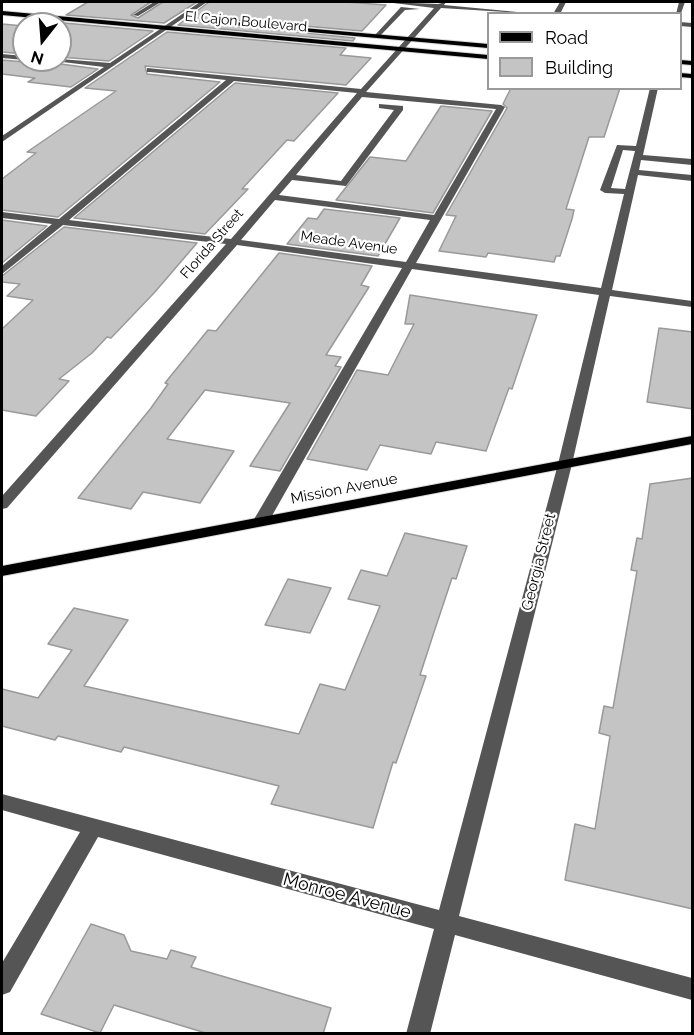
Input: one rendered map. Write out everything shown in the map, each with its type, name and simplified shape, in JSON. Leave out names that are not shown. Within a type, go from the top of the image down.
[{"type":"main road","points":[[2,11],[53,9]]},
{"type":"main road","name":"El Cajon Boulevard","points":[[2,11],[487,57]]},
{"type":"main road","points":[[124,14],[147,16]]},
{"type":"main road","name":"El Cajon Boulevard","points":[[167,18],[189,20]]},
{"type":"main road","name":"El Cajon Boulevard","points":[[224,23],[487,46]]},
{"type":"main road","name":"Mission Avenue","points":[[2,571],[693,440]]},
{"type":"street","points":[[136,15],[158,2]]},
{"type":"street","points":[[2,140],[204,2]]},
{"type":"street","points":[[388,2],[511,12]]},
{"type":"street","points":[[377,36],[403,8],[440,6]]},
{"type":"street","name":"Florida Street","points":[[2,505],[234,242],[361,92],[440,6]]},
{"type":"street","points":[[72,62],[110,65]]},
{"type":"street","points":[[150,70],[501,107],[261,521]]},
{"type":"street","points":[[2,272],[232,78]]},
{"type":"street","name":"Georgia Street","points":[[418,1034],[565,464],[654,90]]},
{"type":"street","points":[[289,177],[343,184],[400,108],[352,103]]},
{"type":"street","points":[[630,192],[604,190],[620,147],[640,153],[693,162]]},
{"type":"street","points":[[636,172],[693,178]]},
{"type":"street","points":[[272,197],[437,219]]},
{"type":"street","name":"Meade Avenue","points":[[2,215],[234,242],[693,304]]},
{"type":"street","name":"Monroe Avenue","points":[[2,802],[693,989]]},
{"type":"street","points":[[2,984],[93,827]]},
{"type":"building","points":[[88,2],[151,2],[131,15],[138,18],[163,2],[197,2],[164,23],[72,15],[71,12]]},
{"type":"building","points":[[209,2],[346,2],[386,5],[362,31],[234,20],[230,25],[355,38],[353,41],[178,25]]},
{"type":"building","points":[[2,24],[12,25],[12,53],[2,52]]},
{"type":"building","points":[[72,24],[153,31],[109,61],[72,58]]},
{"type":"building","points":[[167,32],[346,48],[340,55],[371,58],[346,85],[145,66],[147,74],[220,82],[58,217],[2,210],[2,179],[36,153],[27,152],[116,91],[85,88]]},
{"type":"building","points":[[2,60],[12,61],[12,72],[72,72],[72,66],[98,69],[71,87],[28,82],[35,78],[2,74]]},
{"type":"building","points":[[235,83],[338,93],[294,141],[287,140],[242,189],[248,189],[205,234],[74,218]]},
{"type":"building","points":[[510,90],[619,90],[604,137],[589,137],[566,209],[574,210],[572,219],[560,256],[556,256],[554,262],[488,253],[486,257],[439,251],[456,216],[446,215],[507,108],[503,104]]},
{"type":"building","points":[[441,106],[492,111],[433,213],[336,200],[370,157],[406,161]]},
{"type":"building","points":[[324,209],[400,218],[378,256],[287,244],[308,218],[317,219]]},
{"type":"building","points":[[2,220],[47,226],[2,263]]},
{"type":"building","points":[[64,227],[197,243],[111,338],[107,337],[92,353],[59,379],[69,381],[36,416],[2,410],[2,329],[33,300],[7,296],[20,284],[2,282],[2,276]]},
{"type":"building","points":[[279,253],[372,266],[361,285],[369,287],[326,355],[341,357],[335,366],[341,367],[280,471],[250,466],[290,403],[205,390],[167,439],[234,451],[200,503],[143,492],[131,509],[78,498],[151,408],[168,384],[165,383],[208,330],[216,331]]},
{"type":"building","points":[[410,295],[537,315],[512,389],[509,388],[486,451],[436,442],[431,454],[380,445],[367,470],[307,459],[357,370],[388,375],[414,324],[405,324]]},
{"type":"building","points":[[659,328],[693,332],[693,409],[647,402]]},
{"type":"building","points":[[693,478],[693,909],[565,880],[575,824],[595,829],[610,736],[599,733],[604,706],[613,708],[637,571],[631,570],[637,538],[642,539],[650,484]]},
{"type":"building","points":[[405,533],[467,546],[456,579],[452,578],[420,675],[426,676],[396,763],[393,762],[373,828],[271,804],[279,786],[124,747],[121,752],[58,736],[55,740],[2,726],[2,689],[38,698],[72,650],[48,644],[74,608],[128,620],[84,686],[299,734],[320,684],[345,690],[380,606],[348,599],[361,570],[387,576]]},
{"type":"building","points":[[288,579],[331,588],[310,633],[265,625]]},
{"type":"building","points":[[91,924],[124,935],[131,951],[167,959],[171,950],[196,957],[191,967],[331,1008],[323,1034],[209,1034],[114,1005],[100,1033],[41,1014]]}]
